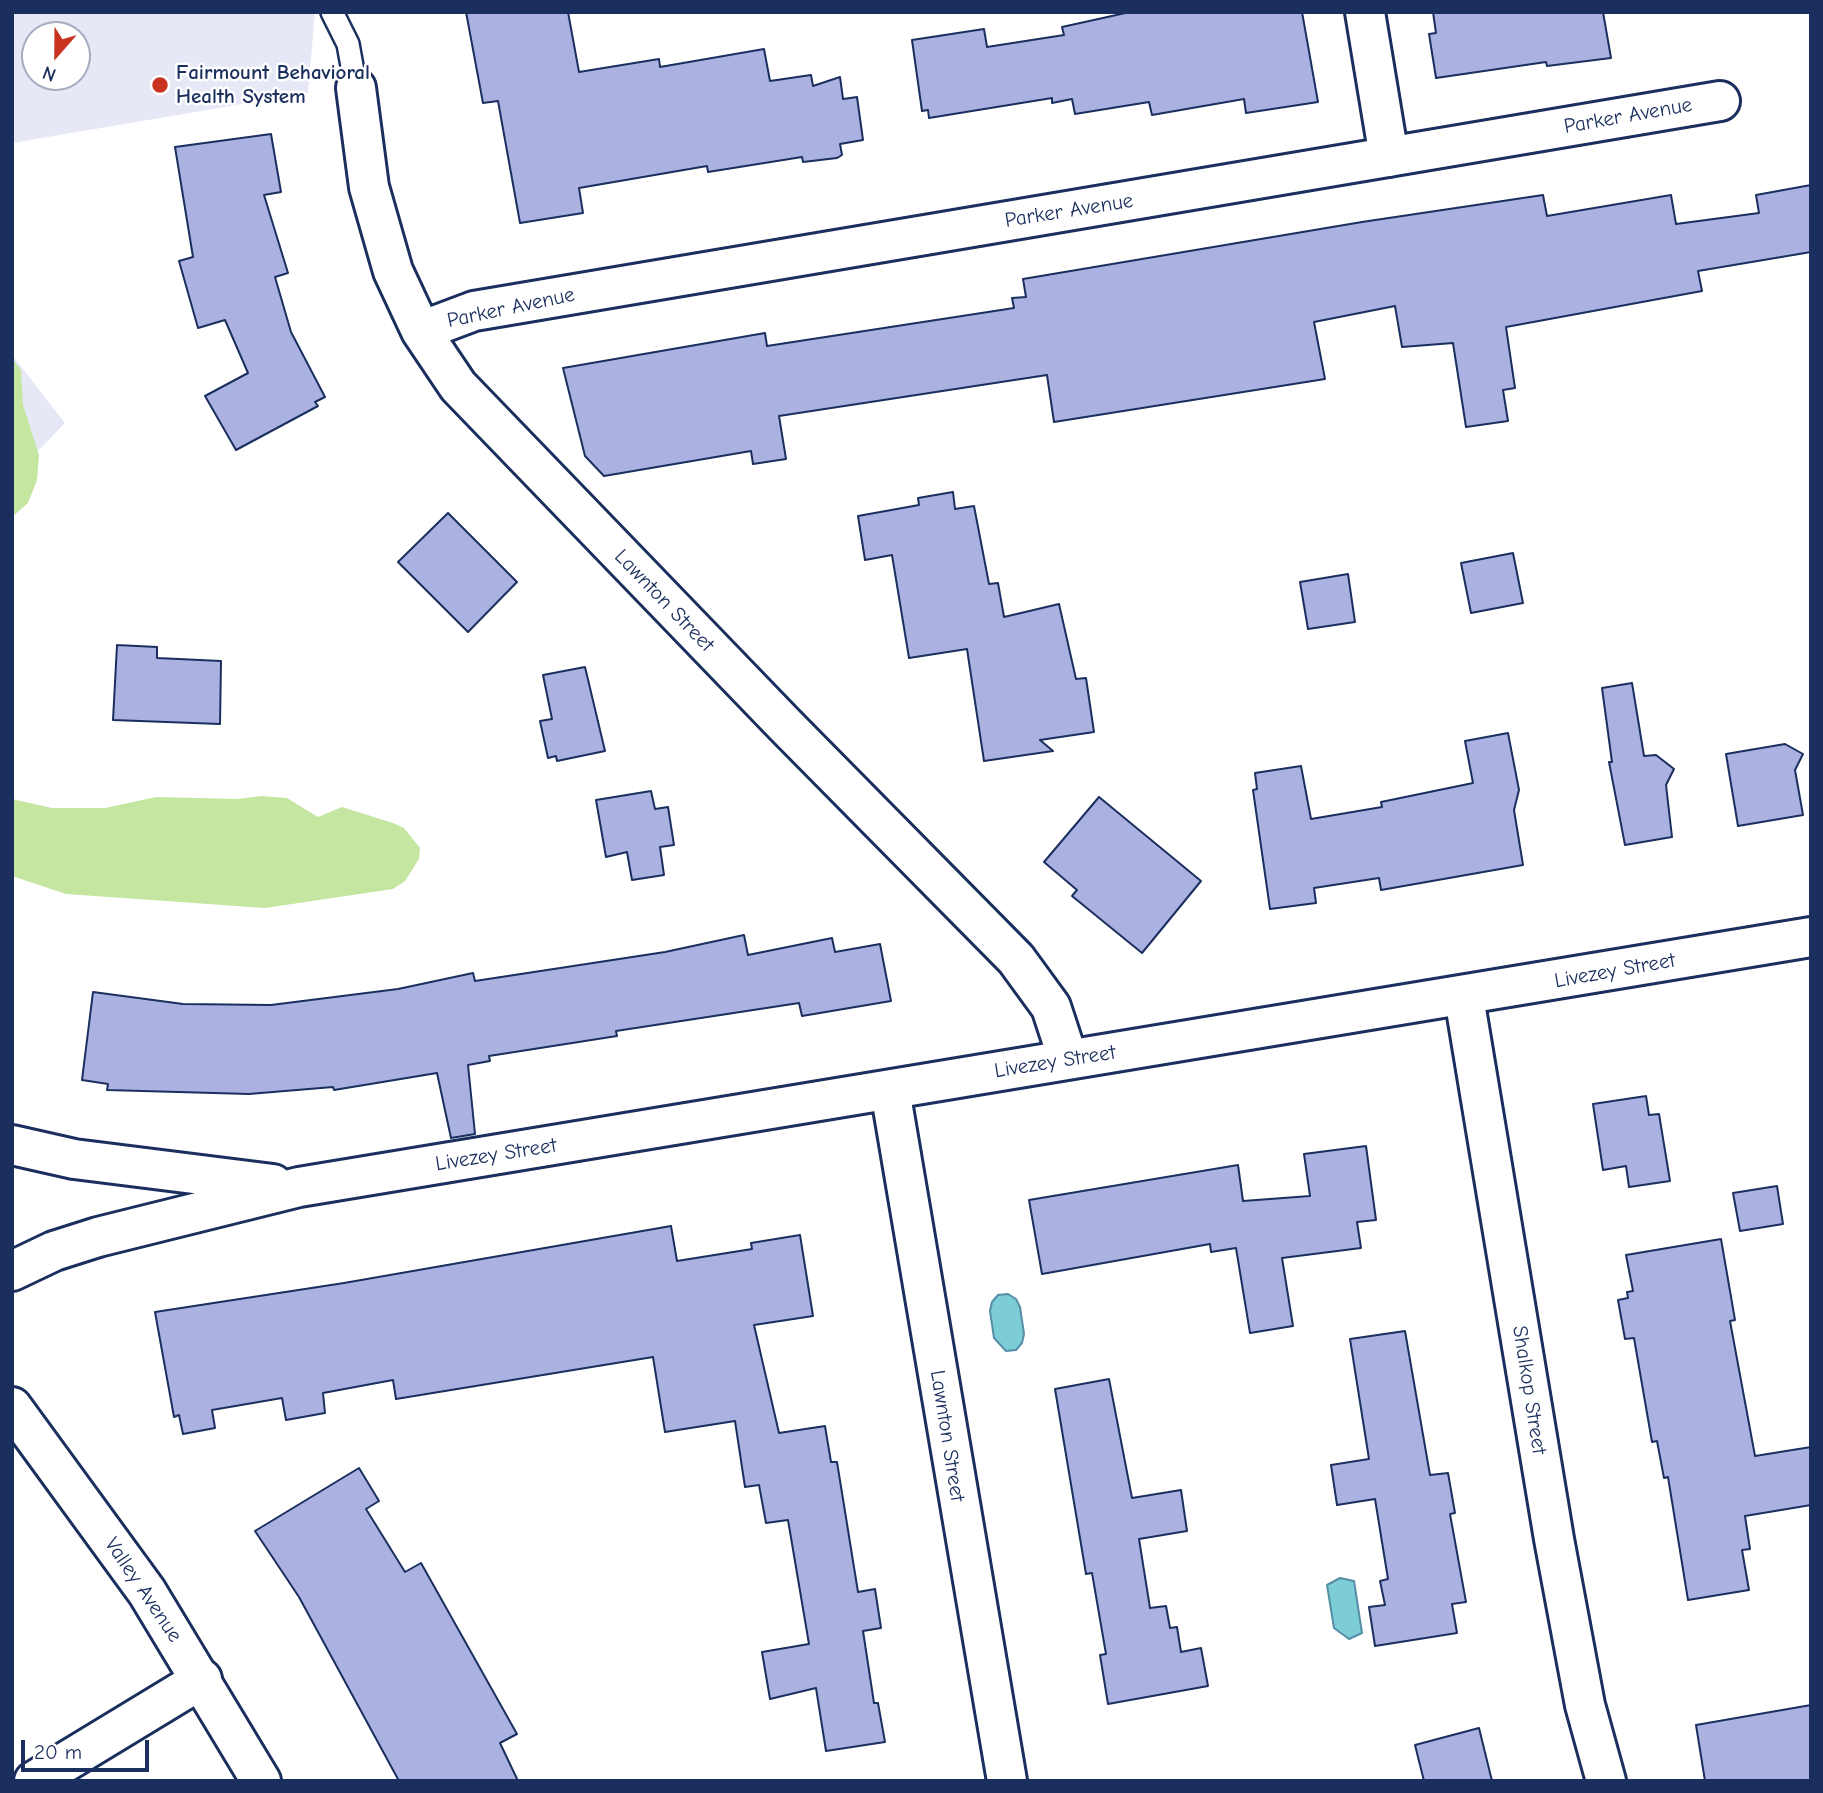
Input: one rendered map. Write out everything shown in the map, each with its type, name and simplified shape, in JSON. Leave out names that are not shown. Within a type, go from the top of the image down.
[{"type":"street","points":[[1365,12],[1389,157]]},
{"type":"street","name":"Lawnton Street","points":[[356,88],[369,187],[393,271],[421,331],[458,386],[492,424],[1016,959],[1051,1007],[1068,1059]]},
{"type":"street","name":"Parker Avenue","points":[[421,331],[474,311],[1720,101]]},
{"type":"street","name":"Livezey Street","points":[[12,1271],[54,1251],[98,1237],[299,1187],[1068,1059],[1464,997],[1811,937]]},
{"type":"street","name":"Shalkop Street","points":[[1464,997],[1563,1590],[1585,1705],[1606,1781]]},
{"type":"street","name":"Lawnton Street","points":[[890,1090],[1007,1781]]},
{"type":"street","name":"Livezey Street","points":[[12,1145],[74,1159],[299,1187]]},
{"type":"street","name":"Valley Avenue","points":[[12,1407],[147,1592],[202,1679],[261,1781]]},
{"type":"street","points":[[34,1781],[202,1679]]},
{"type":"lane","points":[[332,12],[348,44],[356,88]]},
{"type":"shaded area","name":"Fairmount Behavioral Health System","points":[[12,12],[315,12],[308,93],[12,143]]},
{"type":"shaded area","points":[[12,355],[65,423],[12,478]]},
{"type":"green space","points":[[12,358],[21,370],[23,405],[39,455],[37,480],[28,503],[12,517]]},
{"type":"green space","points":[[261,796],[287,798],[318,817],[342,807],[393,823],[404,828],[420,848],[419,859],[405,881],[393,889],[265,908],[66,894],[12,876],[12,799],[52,808],[105,808],[156,797],[238,799]]},
{"type":"water","points":[[1008,1294],[1016,1299],[1020,1307],[1024,1334],[1022,1343],[1016,1350],[1006,1351],[994,1338],[990,1311],[992,1302],[998,1295]]},
{"type":"water","points":[[1340,1578],[1354,1581],[1362,1633],[1349,1639],[1334,1628],[1327,1585]]},
{"type":"building","points":[[466,12],[568,12],[579,72],[659,59],[660,67],[764,49],[770,81],[811,75],[813,86],[840,77],[843,99],[857,97],[863,140],[840,144],[842,155],[837,158],[803,162],[802,157],[708,172],[707,166],[579,188],[583,213],[520,223],[498,101],[483,103]]},
{"type":"building","points":[[1130,12],[1302,12],[1318,102],[1246,113],[1244,99],[1152,115],[1149,102],[1075,114],[1072,99],[1052,103],[1052,98],[929,118],[928,110],[922,111],[912,40],[984,29],[987,47],[1064,35],[1062,27]]},
{"type":"building","points":[[1433,12],[1603,12],[1611,58],[1547,66],[1546,62],[1436,78],[1429,34],[1436,33]]},
{"type":"building","points":[[271,134],[281,192],[264,195],[288,273],[275,277],[291,332],[325,397],[315,402],[318,406],[236,450],[205,396],[248,373],[225,320],[198,328],[179,261],[193,257],[175,147]]},
{"type":"building","points":[[1811,185],[1811,252],[1698,271],[1702,291],[1506,327],[1515,388],[1503,390],[1508,421],[1466,427],[1453,343],[1402,347],[1395,306],[1314,322],[1325,379],[1054,422],[1047,375],[779,416],[786,459],[753,464],[751,451],[604,476],[585,456],[563,368],[765,333],[767,346],[1014,308],[1012,298],[1026,297],[1023,279],[1362,222],[1543,195],[1547,216],[1671,195],[1676,224],[1759,213],[1756,195]]},
{"type":"building","points":[[953,492],[955,509],[974,506],[989,584],[998,583],[1004,617],[1059,604],[1076,679],[1086,678],[1094,732],[1040,740],[1053,751],[984,761],[967,649],[909,658],[892,555],[865,560],[858,516],[919,505],[918,498]]},
{"type":"building","points":[[448,513],[517,582],[468,632],[398,562]]},
{"type":"building","points":[[1513,553],[1523,603],[1471,613],[1461,563]]},
{"type":"building","points":[[1348,574],[1355,622],[1308,629],[1300,582]]},
{"type":"building","points":[[117,645],[157,647],[157,658],[221,661],[220,724],[113,720]]},
{"type":"building","points":[[585,667],[605,751],[557,761],[556,756],[548,758],[540,721],[552,719],[543,675]]},
{"type":"building","points":[[1632,683],[1644,756],[1656,755],[1674,769],[1666,785],[1672,837],[1625,845],[1609,762],[1612,762],[1602,688]]},
{"type":"building","points":[[1508,733],[1519,790],[1514,810],[1523,865],[1381,890],[1379,878],[1314,888],[1316,903],[1270,909],[1253,790],[1257,789],[1255,773],[1301,766],[1311,819],[1382,807],[1381,802],[1473,783],[1465,741]]},
{"type":"building","points":[[1785,744],[1803,754],[1795,770],[1803,815],[1738,826],[1726,754]]},
{"type":"building","points":[[651,791],[655,809],[668,807],[674,845],[660,847],[664,875],[632,880],[627,852],[606,857],[596,800]]},
{"type":"building","points":[[1099,797],[1201,881],[1142,953],[1072,896],[1077,890],[1044,862]]},
{"type":"building","points":[[744,935],[748,955],[832,938],[835,952],[880,944],[891,1001],[802,1016],[799,1003],[616,1031],[617,1036],[489,1056],[490,1061],[468,1065],[475,1134],[451,1138],[437,1073],[334,1090],[333,1087],[249,1094],[107,1090],[108,1084],[82,1080],[93,992],[183,1004],[271,1005],[398,989],[473,973],[475,981],[665,952]]},
{"type":"building","points":[[1646,1096],[1649,1115],[1659,1114],[1670,1181],[1629,1187],[1626,1166],[1603,1170],[1593,1104]]},
{"type":"building","points":[[1366,1146],[1376,1220],[1357,1222],[1361,1248],[1282,1258],[1293,1326],[1250,1333],[1236,1248],[1211,1252],[1210,1244],[1042,1274],[1029,1200],[1238,1165],[1243,1201],[1310,1196],[1304,1154]]},
{"type":"building","points":[[1777,1186],[1783,1224],[1740,1231],[1733,1193]]},
{"type":"building","points":[[671,1226],[677,1261],[752,1249],[751,1243],[800,1235],[813,1316],[754,1325],[779,1433],[825,1426],[831,1462],[837,1462],[858,1592],[875,1589],[881,1628],[863,1631],[874,1703],[878,1703],[885,1742],[826,1751],[816,1688],[770,1699],[762,1652],[809,1644],[788,1520],[766,1523],[759,1485],[745,1487],[735,1421],[665,1432],[653,1357],[396,1399],[393,1380],[323,1393],[325,1413],[286,1420],[282,1398],[212,1410],[215,1428],[183,1434],[179,1415],[174,1417],[155,1312],[344,1283]]},
{"type":"building","points":[[1721,1239],[1735,1320],[1730,1321],[1755,1456],[1811,1447],[1811,1505],[1745,1516],[1750,1549],[1742,1550],[1749,1590],[1688,1600],[1668,1477],[1664,1478],[1657,1441],[1652,1442],[1634,1338],[1625,1339],[1618,1300],[1628,1298],[1627,1292],[1633,1291],[1626,1255]]},
{"type":"building","points":[[1405,1331],[1430,1475],[1448,1473],[1455,1513],[1450,1514],[1466,1602],[1452,1604],[1457,1633],[1375,1646],[1369,1607],[1385,1605],[1380,1581],[1388,1579],[1375,1499],[1337,1505],[1331,1465],[1369,1459],[1350,1339]]},
{"type":"building","points":[[1109,1379],[1132,1498],[1181,1490],[1187,1531],[1139,1539],[1150,1608],[1166,1606],[1170,1628],[1177,1627],[1181,1652],[1201,1648],[1208,1686],[1108,1704],[1100,1655],[1106,1654],[1092,1573],[1086,1574],[1055,1389]]},
{"type":"building","points":[[359,1468],[379,1501],[366,1509],[405,1572],[421,1563],[517,1734],[500,1743],[518,1781],[399,1781],[299,1597],[255,1531]]},
{"type":"building","points":[[1811,1705],[1811,1781],[1705,1781],[1696,1725]]},
{"type":"building","points":[[1479,1728],[1492,1781],[1424,1781],[1415,1745]]},
{"type":"place","name":"Fairmount Behavioral Health System","points":[[160,85]]}]
